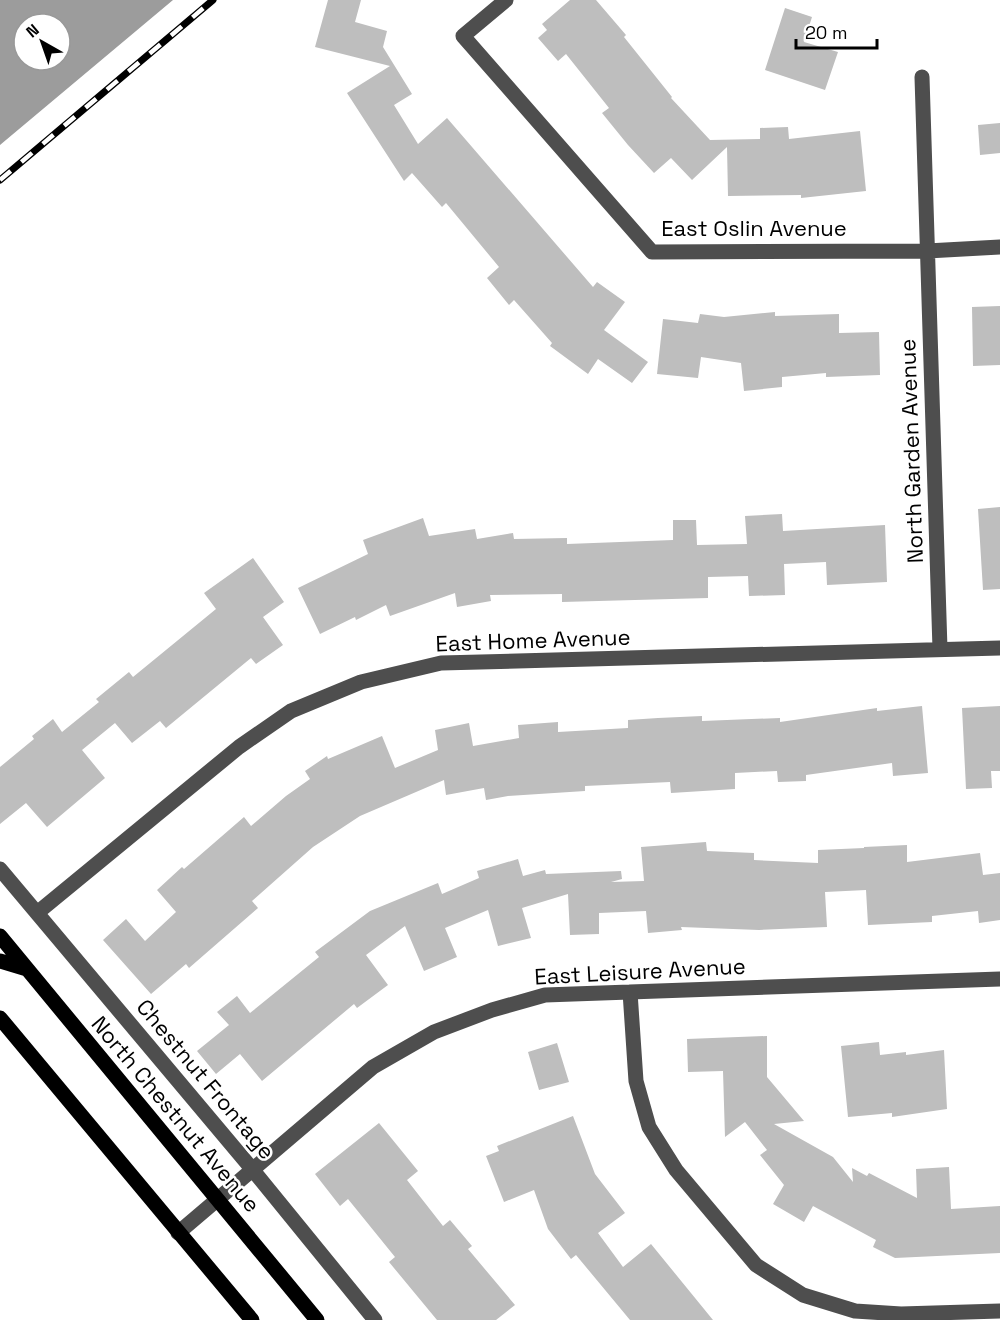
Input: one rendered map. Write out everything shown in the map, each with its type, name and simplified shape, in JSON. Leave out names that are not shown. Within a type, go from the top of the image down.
[{"type":"main road","name":"North Chestnut Avenue","points":[[0,936],[317,1320]]},
{"type":"main road","points":[[0,961],[27,969]]},
{"type":"main road","points":[[0,1018],[252,1320]]},
{"type":"street","name":"East Oslin Avenue","points":[[506,0],[463,36],[652,252],[927,250],[1000,247]]},
{"type":"street","points":[[922,77],[927,250]]},
{"type":"street","name":"North Garden Avenue","points":[[927,250],[940,649]]},
{"type":"street","name":"East Home Avenue","points":[[37,913],[239,747],[291,711],[361,682],[441,663],[1000,648]]},
{"type":"street","name":"Chestnut Frontage","points":[[0,869],[252,1169],[375,1320]]},
{"type":"street","name":"East Leisure Avenue","points":[[178,1233],[373,1067],[434,1032],[492,1010],[545,995],[1000,979]]},
{"type":"street","points":[[630,992],[636,1081],[649,1127],[676,1170],[756,1265],[803,1295],[855,1311],[901,1314],[1000,1311]]},
{"type":"shaded area","points":[[0,0],[173,0],[0,145]]},
{"type":"building","points":[[328,0],[361,0],[355,22],[387,31],[383,47],[412,94],[394,105],[418,144],[447,118],[593,287],[597,282],[625,302],[604,330],[648,362],[632,383],[598,359],[588,374],[550,346],[552,343],[514,300],[509,305],[487,278],[499,267],[446,203],[442,207],[412,173],[404,181],[347,93],[390,66],[315,47]]},
{"type":"building","points":[[570,0],[596,0],[626,35],[624,37],[671,98],[710,140],[760,139],[760,128],[788,127],[789,139],[860,131],[866,191],[801,198],[801,195],[728,196],[727,147],[692,180],[671,158],[654,173],[602,113],[609,108],[566,54],[558,61],[538,38],[547,30],[542,24]]},
{"type":"building","points":[[785,8],[812,17],[804,42],[838,52],[825,90],[765,70]]},
{"type":"building","points":[[1000,123],[1000,153],[980,155],[978,125]]},
{"type":"building","points":[[1000,306],[1000,365],[973,366],[972,307]]},
{"type":"building","points":[[775,312],[775,316],[839,314],[839,333],[879,332],[880,375],[826,377],[826,373],[782,377],[782,387],[744,391],[741,363],[701,357],[698,378],[657,374],[663,319],[698,323],[700,314],[724,317]]},
{"type":"building","points":[[1000,507],[1000,589],[983,590],[978,509]]},
{"type":"building","points":[[782,514],[783,531],[885,525],[887,582],[827,585],[826,562],[784,564],[785,595],[749,596],[748,576],[708,577],[708,598],[562,602],[562,594],[490,595],[491,601],[457,607],[455,593],[390,616],[386,605],[320,634],[298,588],[368,554],[363,540],[423,518],[429,536],[475,529],[477,539],[513,533],[514,539],[567,538],[567,544],[673,540],[673,520],[696,520],[697,545],[747,544],[745,516]]},
{"type":"building","points":[[253,558],[284,602],[263,617],[283,645],[256,664],[251,658],[166,728],[160,721],[132,743],[115,723],[82,750],[105,778],[47,827],[26,803],[0,824],[0,767],[34,739],[32,736],[53,719],[62,732],[99,702],[96,699],[129,672],[133,677],[216,609],[204,593]]},
{"type":"building","points":[[922,706],[928,773],[893,776],[892,763],[806,775],[806,781],[778,782],[777,771],[735,773],[735,789],[671,793],[670,782],[585,786],[585,791],[508,796],[486,800],[484,788],[446,795],[444,780],[360,816],[313,847],[252,901],[258,908],[189,968],[186,964],[151,994],[103,940],[126,919],[145,941],[176,912],[157,890],[182,867],[184,869],[244,817],[251,826],[310,779],[305,771],[327,756],[328,759],[382,736],[395,768],[438,750],[435,730],[469,723],[473,746],[519,738],[518,725],[558,722],[558,732],[628,728],[628,720],[702,716],[702,721],[780,718],[780,722],[877,708],[877,711]]},
{"type":"building","points":[[1000,706],[1000,771],[991,771],[992,788],[966,789],[962,708]]},
{"type":"building","points":[[706,842],[707,851],[754,853],[754,860],[818,863],[818,850],[864,847],[907,845],[907,862],[980,853],[983,875],[1000,873],[1000,920],[979,923],[978,911],[932,916],[932,922],[868,925],[866,890],[825,892],[827,927],[759,930],[681,927],[682,930],[648,933],[646,911],[599,913],[599,934],[570,935],[568,894],[522,908],[531,938],[498,946],[488,910],[445,928],[457,957],[424,971],[405,926],[366,955],[388,985],[357,1008],[354,1004],[262,1081],[240,1054],[216,1074],[197,1051],[229,1025],[217,1012],[237,996],[250,1013],[319,957],[315,952],[370,911],[438,883],[442,894],[479,878],[477,871],[518,859],[523,876],[545,870],[546,874],[621,871],[622,879],[611,882],[644,881],[641,847]]},
{"type":"building","points":[[767,1036],[767,1077],[804,1121],[774,1124],[833,1157],[853,1182],[852,1168],[867,1176],[869,1173],[917,1198],[916,1169],[949,1167],[951,1209],[1000,1206],[1000,1253],[895,1258],[873,1247],[876,1240],[813,1206],[804,1222],[773,1204],[784,1185],[760,1155],[767,1150],[745,1122],[725,1137],[723,1071],[688,1072],[687,1039]]},
{"type":"building","points":[[879,1042],[880,1055],[906,1052],[906,1055],[944,1050],[947,1109],[892,1117],[892,1113],[848,1117],[841,1046]]},
{"type":"building","points":[[557,1043],[569,1082],[539,1090],[528,1052]]},
{"type":"building","points":[[573,1116],[595,1174],[625,1213],[598,1233],[623,1267],[651,1244],[713,1320],[630,1320],[576,1255],[571,1259],[548,1229],[534,1190],[504,1202],[486,1156],[499,1151],[497,1146]]},
{"type":"building","points":[[379,1123],[418,1171],[407,1180],[443,1226],[450,1220],[472,1246],[468,1249],[515,1305],[496,1320],[437,1320],[389,1262],[395,1257],[348,1199],[340,1206],[315,1174]]},
{"type":"railway","points":[[0,180],[213,0]]}]
